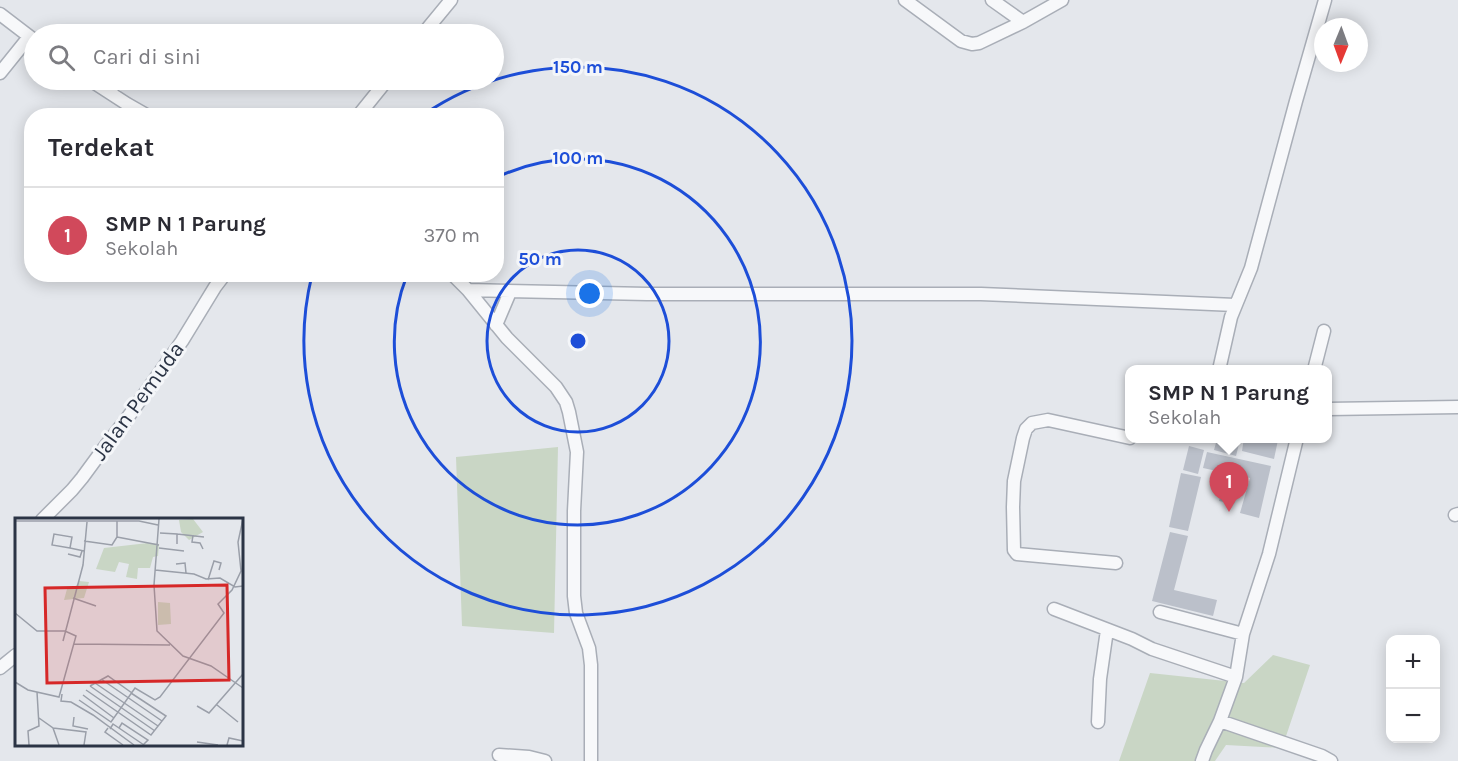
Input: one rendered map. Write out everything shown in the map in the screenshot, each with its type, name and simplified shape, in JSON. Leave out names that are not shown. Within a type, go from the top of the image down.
[{"type":"street","points":[[431,24],[451,0]]},
{"type":"street","points":[[905,0],[967,44],[979,43],[1062,0]]},
{"type":"street","points":[[992,0],[1023,22]]},
{"type":"street","points":[[1220,365],[1230,317],[1251,268],[1325,0]]},
{"type":"street","points":[[0,14],[24,32]]},
{"type":"street","points":[[0,73],[24,47]]},
{"type":"street","points":[[106,90],[135,108]]},
{"type":"street","points":[[364,108],[379,90]]},
{"type":"street","name":"Jalan Pemuda","points":[[43,518],[77,484],[131,413],[182,341],[219,282]]},
{"type":"street","points":[[460,282],[512,344],[556,387],[566,402],[572,422],[577,452],[574,596],[576,613],[589,648],[591,664],[591,761]]},
{"type":"street","points":[[468,290],[647,294],[981,294],[1234,305]]},
{"type":"street","points":[[496,325],[510,292]]},
{"type":"street","points":[[1315,365],[1324,331]]},
{"type":"street","points":[[1332,409],[1458,407]]},
{"type":"street","points":[[1116,563],[1017,554],[1014,550],[1014,481],[1023,438],[1026,429],[1032,423],[1048,420],[1125,437]]},
{"type":"street","points":[[1202,761],[1236,677],[1243,634],[1269,554],[1296,443]]},
{"type":"street","points":[[1054,609],[1152,649],[1236,677]]},
{"type":"street","points":[[1160,612],[1243,634]]},
{"type":"street","points":[[1098,722],[1100,679],[1107,630]]},
{"type":"street","points":[[0,668],[15,656]]},
{"type":"street","points":[[1220,721],[1322,756],[1330,761]]},
{"type":"street","points":[[499,755],[529,757],[545,761]]},
{"type":"green space","points":[[558,447],[554,633],[462,626],[456,457]]},
{"type":"green space","points":[[1273,655],[1310,665],[1282,748],[1226,745],[1215,761],[1119,761],[1150,673],[1244,683]]},
{"type":"building","points":[[1216,443],[1239,444],[1236,456],[1214,450]]},
{"type":"building","points":[[1243,443],[1277,443],[1274,459],[1242,451]]},
{"type":"building","points":[[1189,446],[1204,450],[1198,474],[1183,470]]},
{"type":"building","points":[[1207,452],[1271,466],[1259,518],[1240,513],[1250,478],[1241,476],[1234,504],[1219,501],[1226,473],[1203,468]]},
{"type":"building","points":[[1181,473],[1201,477],[1188,531],[1169,527]]},
{"type":"building","points":[[1170,532],[1188,536],[1174,590],[1217,600],[1213,616],[1152,601]]},
{"type":"place","name":"SMP N 1 Parung","points":[[1229,512]]}]
